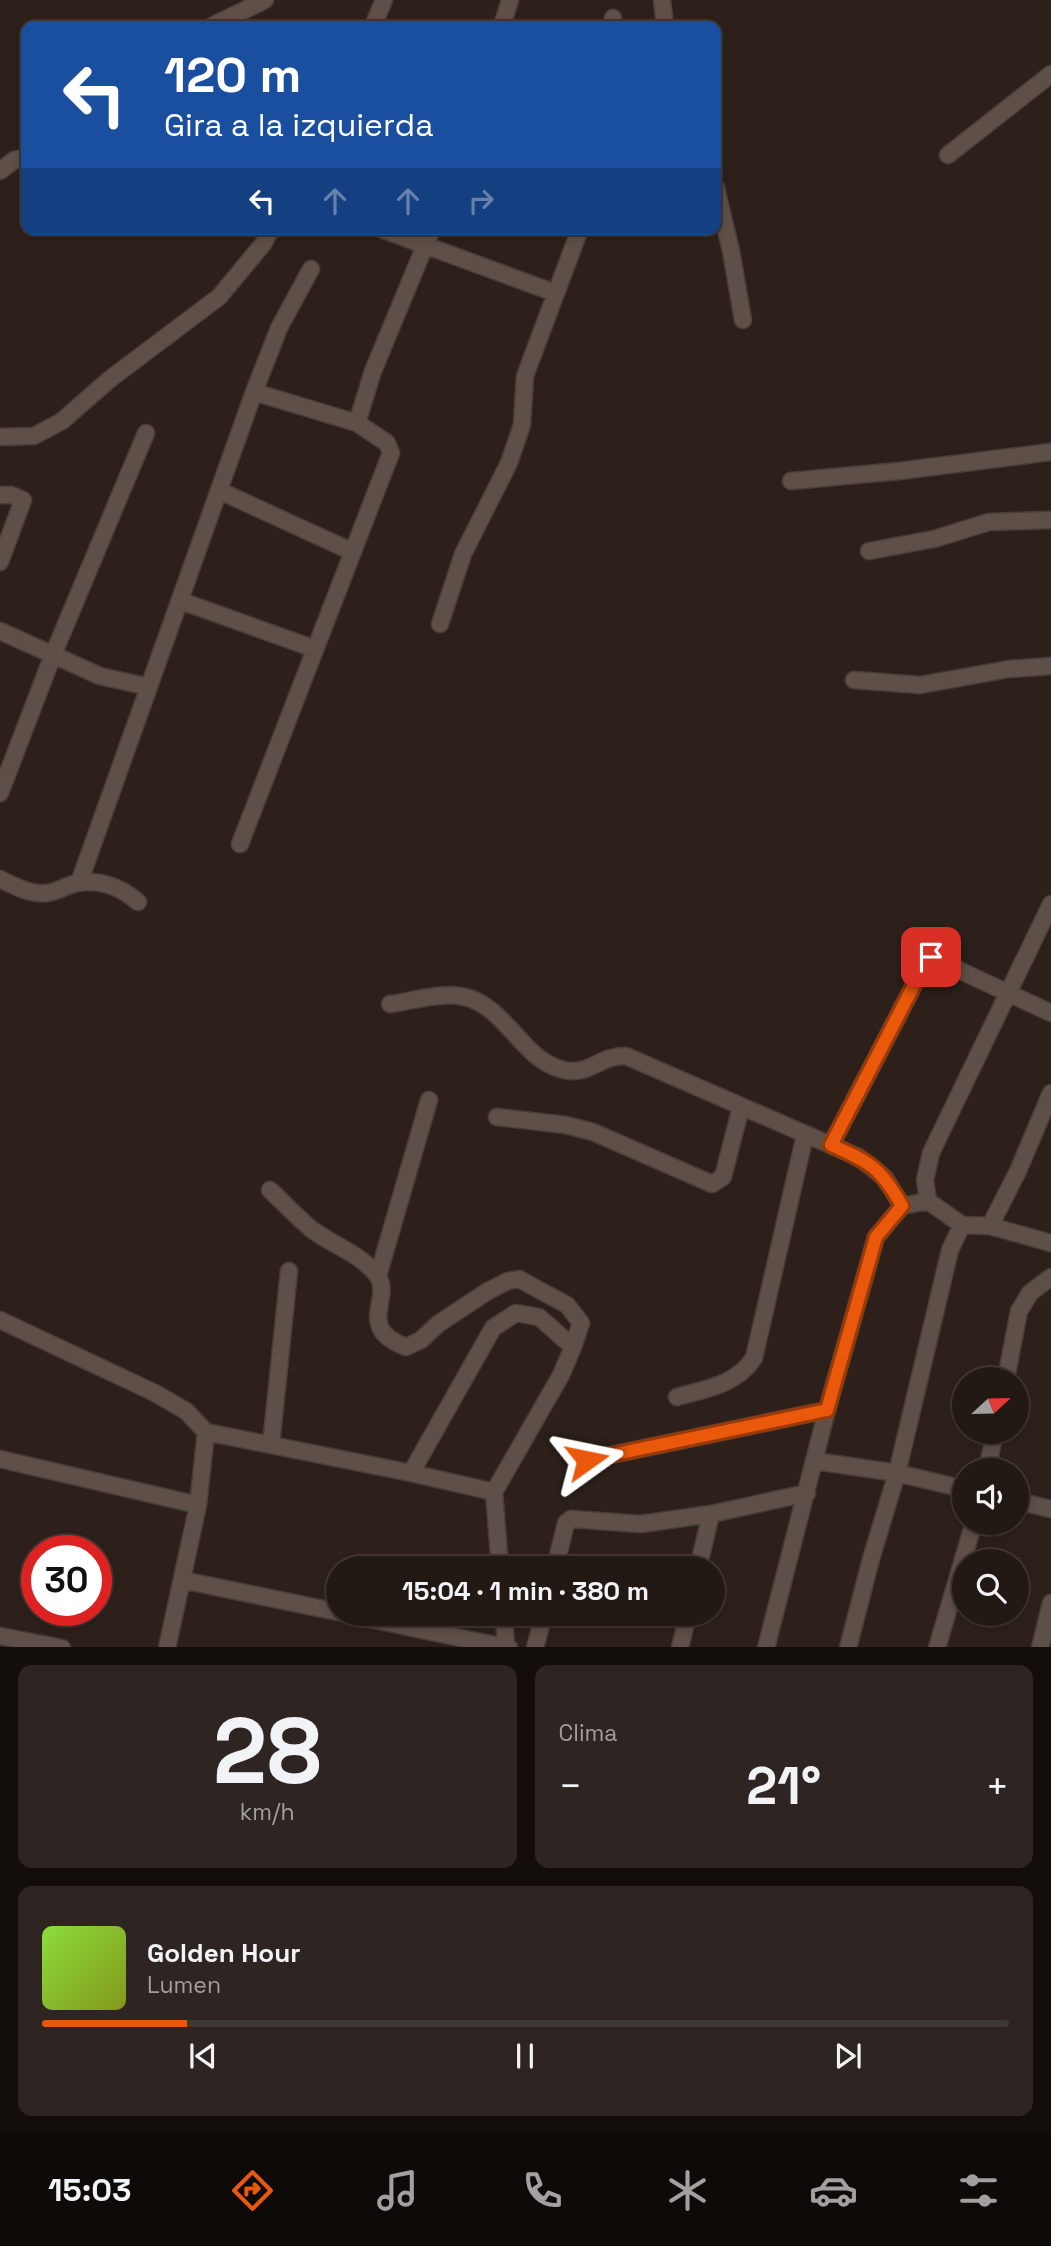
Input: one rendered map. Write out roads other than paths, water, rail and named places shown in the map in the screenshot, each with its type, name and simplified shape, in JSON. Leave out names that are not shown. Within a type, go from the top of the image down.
[{"type":"street","points":[[222,21],[265,0]]},
{"type":"street","points":[[375,21],[384,0]]},
{"type":"street","points":[[504,21],[510,0]]},
{"type":"street","points":[[662,0],[664,21]]},
{"type":"street","points":[[948,155],[1051,74]]},
{"type":"street","points":[[0,171],[14,160],[21,158]]},
{"type":"street","points":[[721,209],[743,320]]},
{"type":"street","points":[[0,437],[34,436],[62,421],[110,379],[219,297],[268,235]]},
{"type":"street","points":[[398,235],[555,293]]},
{"type":"street","points":[[357,423],[373,371],[430,235]]},
{"type":"street","points":[[440,624],[463,554],[509,463],[522,425],[525,376],[578,235]]},
{"type":"street","points":[[79,883],[254,392],[279,328],[311,269]]},
{"type":"street","points":[[240,844],[391,453],[387,443],[357,423],[254,392]]},
{"type":"street","points":[[0,793],[53,655],[146,433]]},
{"type":"street","points":[[791,481],[1051,452]]},
{"type":"street","points":[[220,491],[353,552]]},
{"type":"street","points":[[0,495],[11,495],[23,500],[0,562]]},
{"type":"street","points":[[869,551],[934,539],[989,522],[1051,520]]},
{"type":"street","points":[[181,601],[315,649]]},
{"type":"street","points":[[0,631],[100,676],[149,687]]},
{"type":"street","points":[[854,680],[919,685],[1009,669],[1051,666]]},
{"type":"street","points":[[0,879],[32,892],[48,893],[79,883],[109,885],[124,890],[138,902]]},
{"type":"street","points":[[928,1201],[925,1180],[932,1153],[1051,904]]},
{"type":"street","points":[[831,1145],[928,958],[1051,1013]]},
{"type":"street","points":[[390,1004],[447,996],[467,998],[490,1010],[534,1055],[550,1066],[568,1071],[581,1071],[603,1059],[626,1056],[858,1157],[878,1170],[892,1187],[902,1206]]},
{"type":"street","points":[[990,1226],[1018,1171],[1051,1093]]},
{"type":"street","points":[[429,1100],[378,1276],[381,1287],[377,1314],[381,1330],[393,1342],[406,1347],[421,1340],[438,1324],[488,1291],[508,1281],[519,1279],[567,1305],[581,1323],[561,1375],[494,1492],[499,1556]]},
{"type":"street","points":[[497,1117],[566,1125],[593,1132],[712,1184],[723,1177],[741,1107]]},
{"type":"street","points":[[677,1397],[732,1381],[743,1373],[754,1359],[805,1135]]},
{"type":"street","points":[[270,1190],[309,1227],[378,1276]]},
{"type":"street","points":[[766,1647],[827,1410],[876,1237],[902,1206],[928,1201],[962,1225],[990,1226],[1051,1243]]},
{"type":"street","points":[[848,1647],[897,1473],[950,1250],[962,1225]]},
{"type":"street","points":[[271,1445],[289,1271]]},
{"type":"street","points":[[1008,1367],[1019,1311],[1030,1293],[1051,1277]]},
{"type":"street","points":[[411,1473],[494,1328],[516,1313],[539,1317],[573,1348]]},
{"type":"street","points":[[0,1320],[155,1393],[186,1411],[206,1432],[494,1492]]},
{"type":"street","points":[[587,1460],[827,1410]]},
{"type":"street","points":[[167,1647],[198,1505],[206,1432]]},
{"type":"street","points":[[0,1459],[198,1505]]},
{"type":"street","points":[[816,1461],[897,1473],[952,1486]]},
{"type":"street","points":[[558,1556],[566,1523],[571,1519],[641,1524],[711,1514],[807,1493]]},
{"type":"street","points":[[1029,1504],[1051,1509]]},
{"type":"street","points":[[701,1556],[711,1514]]},
{"type":"street","points":[[937,1647],[970,1535]]},
{"type":"street","points":[[182,1580],[326,1610]]},
{"type":"street","points":[[1040,1647],[1051,1603]]},
{"type":"street","points":[[405,1626],[507,1647],[505,1626]]},
{"type":"street","points":[[535,1647],[541,1626]]},
{"type":"street","points":[[680,1647],[685,1626]]},
{"type":"street","points":[[0,1636],[62,1647]]}]
